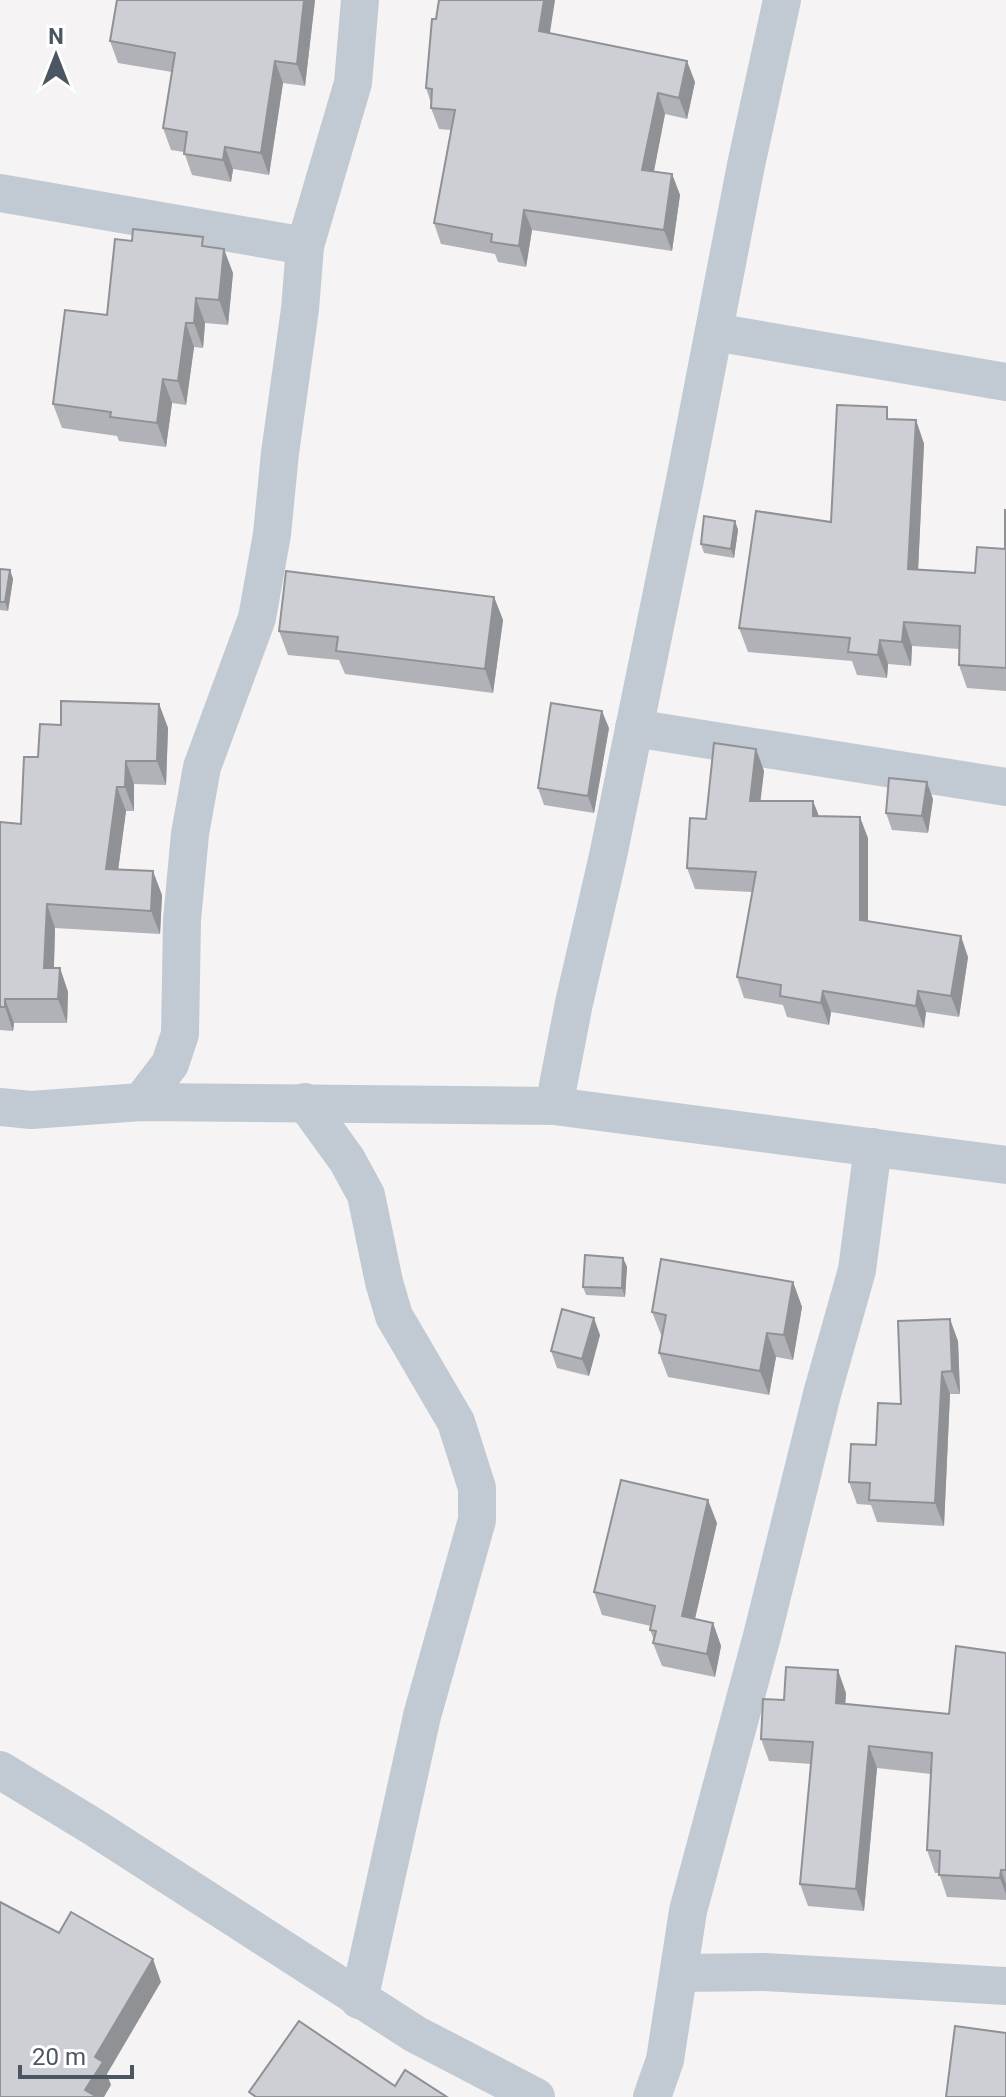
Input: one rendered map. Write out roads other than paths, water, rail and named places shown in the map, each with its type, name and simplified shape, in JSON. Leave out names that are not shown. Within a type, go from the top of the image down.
[{"type":"street","points":[[141,1102],[170,1064],[180,1034],[182,920],[190,834],[202,767],[257,618],[272,534],[305,246],[353,83],[360,0]]},
{"type":"street","points":[[554,1106],[782,0]]},
{"type":"street","points":[[0,193],[305,246]]},
{"type":"street","points":[[714,332],[1006,382]]},
{"type":"street","points":[[634,728],[1006,787]]},
{"type":"street","points":[[0,1107],[31,1110],[141,1102],[554,1106],[1006,1165]]},
{"type":"street","points":[[305,1102],[347,1160],[366,1195],[394,1316],[456,1422],[477,1488],[477,1520],[422,1716],[359,2000]]},
{"type":"street","points":[[652,2097],[665,2060],[688,1911],[857,1270],[873,1147]]},
{"type":"street","points":[[0,1770],[92,1826],[359,2000],[415,2034],[536,2097]]},
{"type":"street","points":[[680,1973],[765,1972],[1006,1986]]}]
